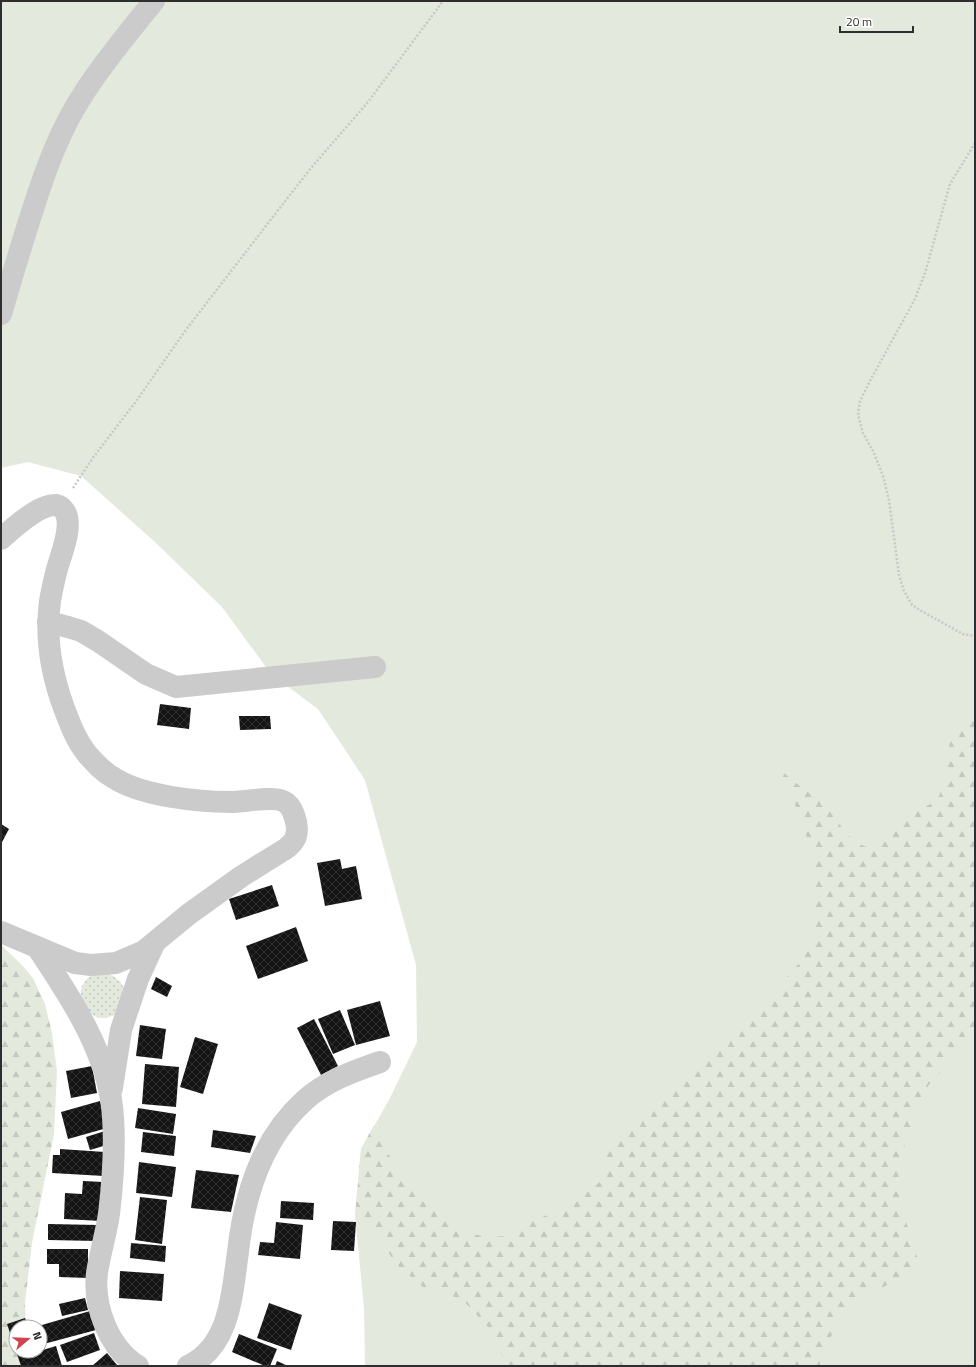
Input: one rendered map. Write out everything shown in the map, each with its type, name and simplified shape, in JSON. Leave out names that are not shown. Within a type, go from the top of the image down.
[{"type":"street","points":[[1,314],[40,188],[58,142],[83,94],[114,50],[154,1]]},
{"type":"street","points":[[1,539],[28,517],[42,508],[56,505],[61,507],[67,516],[67,536],[53,584],[48,622],[49,658],[61,702],[75,736],[98,766],[125,784],[155,793],[198,800],[231,802],[277,799],[286,802],[292,812],[297,831],[293,842],[287,848],[242,876],[189,914],[144,951],[120,961],[106,965],[75,963],[1,932]]},
{"type":"street","points":[[48,622],[68,626],[81,631],[146,674],[176,687],[375,667]]},
{"type":"street","points":[[111,1098],[121,1030],[138,979],[158,940]]},
{"type":"street","points":[[37,947],[75,1007],[93,1043],[111,1098],[113,1124],[112,1184],[109,1215],[97,1275],[98,1296],[105,1324],[112,1339],[123,1354],[138,1366]]},
{"type":"street","points":[[188,1366],[208,1352],[216,1342],[223,1327],[233,1292],[243,1222],[248,1200],[260,1165],[276,1134],[305,1100],[328,1084],[354,1071],[380,1062]]},
{"type":"path","points":[[61,507],[92,459],[185,331],[272,218],[368,102],[443,1]]},
{"type":"path","points":[[975,143],[950,184],[925,273],[915,299],[860,401],[858,415],[863,433],[874,453],[883,476],[889,500],[899,575],[904,592],[912,605],[963,634],[975,636]]},
{"type":"green space","points":[[1,1],[975,1],[975,1366],[365,1366],[364,1308],[355,1215],[361,1149],[389,1100],[417,1042],[416,965],[365,780],[318,709],[271,674],[222,607],[156,543],[81,476],[28,462],[1,468]]},
{"type":"green space","points":[[975,718],[975,1031],[928,1086],[909,1130],[898,1171],[901,1201],[910,1237],[919,1262],[887,1285],[858,1300],[834,1330],[820,1362],[820,1366],[506,1366],[488,1327],[462,1299],[424,1288],[394,1262],[375,1229],[355,1215],[361,1149],[374,1125],[386,1150],[401,1174],[423,1199],[444,1221],[473,1234],[490,1238],[514,1234],[531,1221],[553,1213],[575,1202],[601,1181],[609,1144],[628,1124],[650,1108],[678,1083],[712,1058],[744,1028],[800,962],[813,938],[816,911],[815,880],[810,847],[800,816],[779,769],[822,803],[853,839],[868,847],[876,846],[890,837],[902,818],[930,804],[938,797],[943,784],[948,750],[953,735],[957,730]]},
{"type":"green space","points":[[1,945],[33,978],[45,1004],[52,1033],[57,1071],[54,1134],[32,1243],[25,1303],[26,1319],[8,1319],[8,1359],[24,1359],[31,1366],[1,1366]]},
{"type":"green space","points":[[106,973],[118,979],[125,991],[115,1015],[100,1018],[90,1012],[82,998],[81,990],[83,984],[89,977]]},
{"type":"building","points":[[160,704],[191,708],[189,729],[157,725]]},
{"type":"building","points":[[239,716],[270,716],[271,729],[240,730]]},
{"type":"building","points":[[1,824],[9,829],[1,844]]},
{"type":"building","points":[[340,859],[342,869],[356,866],[362,899],[325,906],[317,863]]},
{"type":"building","points":[[272,885],[279,906],[236,920],[229,899]]},
{"type":"building","points":[[296,927],[308,961],[258,979],[246,946]]},
{"type":"building","points":[[156,977],[172,986],[167,997],[151,989]]},
{"type":"building","points":[[380,1001],[390,1036],[356,1045],[347,1010]]},
{"type":"building","points":[[340,1010],[355,1045],[333,1054],[318,1019]]},
{"type":"building","points":[[314,1019],[338,1066],[321,1075],[297,1028]]},
{"type":"building","points":[[140,1025],[166,1029],[162,1059],[136,1056]]},
{"type":"building","points":[[195,1037],[218,1044],[203,1094],[180,1087]]},
{"type":"building","points":[[145,1064],[179,1067],[176,1107],[142,1104]]},
{"type":"building","points":[[92,1066],[97,1093],[71,1098],[66,1071]]},
{"type":"building","points":[[100,1101],[107,1128],[68,1139],[61,1112]]},
{"type":"building","points":[[138,1108],[176,1114],[173,1134],[135,1128]]},
{"type":"building","points":[[213,1130],[256,1136],[250,1153],[211,1147]]},
{"type":"building","points":[[105,1131],[110,1144],[90,1150],[86,1137]]},
{"type":"building","points":[[143,1132],[176,1136],[174,1156],[141,1152]]},
{"type":"building","points":[[60,1149],[105,1152],[104,1176],[52,1173],[53,1155],[60,1155]]},
{"type":"building","points":[[139,1162],[176,1167],[172,1197],[136,1193]]},
{"type":"building","points":[[196,1170],[239,1175],[231,1212],[191,1208]]},
{"type":"building","points":[[83,1181],[103,1182],[101,1221],[64,1219],[65,1193],[82,1194]]},
{"type":"building","points":[[140,1197],[167,1200],[162,1244],[135,1240]]},
{"type":"building","points":[[281,1201],[314,1203],[313,1220],[280,1218]]},
{"type":"building","points":[[333,1221],[356,1222],[354,1251],[331,1250]]},
{"type":"building","points":[[276,1222],[303,1225],[300,1259],[258,1255],[260,1242],[274,1243]]},
{"type":"building","points":[[48,1224],[98,1225],[97,1241],[48,1240]]},
{"type":"building","points":[[131,1243],[166,1246],[165,1262],[130,1258]]},
{"type":"building","points":[[47,1249],[88,1249],[88,1278],[59,1277],[59,1264],[47,1264]]},
{"type":"building","points":[[120,1271],[164,1274],[162,1301],[119,1298]]},
{"type":"building","points":[[85,1298],[88,1310],[62,1316],[59,1304]]},
{"type":"building","points":[[269,1303],[302,1315],[291,1350],[257,1338]]},
{"type":"building","points":[[90,1311],[96,1330],[48,1343],[48,1323]]},
{"type":"building","points":[[94,1333],[100,1350],[67,1362],[60,1345]]},
{"type":"building","points":[[239,1334],[277,1349],[270,1366],[265,1366],[232,1352]]},
{"type":"building","points":[[56,1346],[62,1366],[21,1366],[19,1359],[48,1359],[48,1348]]},
{"type":"building","points":[[107,1353],[118,1366],[92,1366]]},
{"type":"building","points":[[277,1361],[288,1366],[275,1366]]}]
